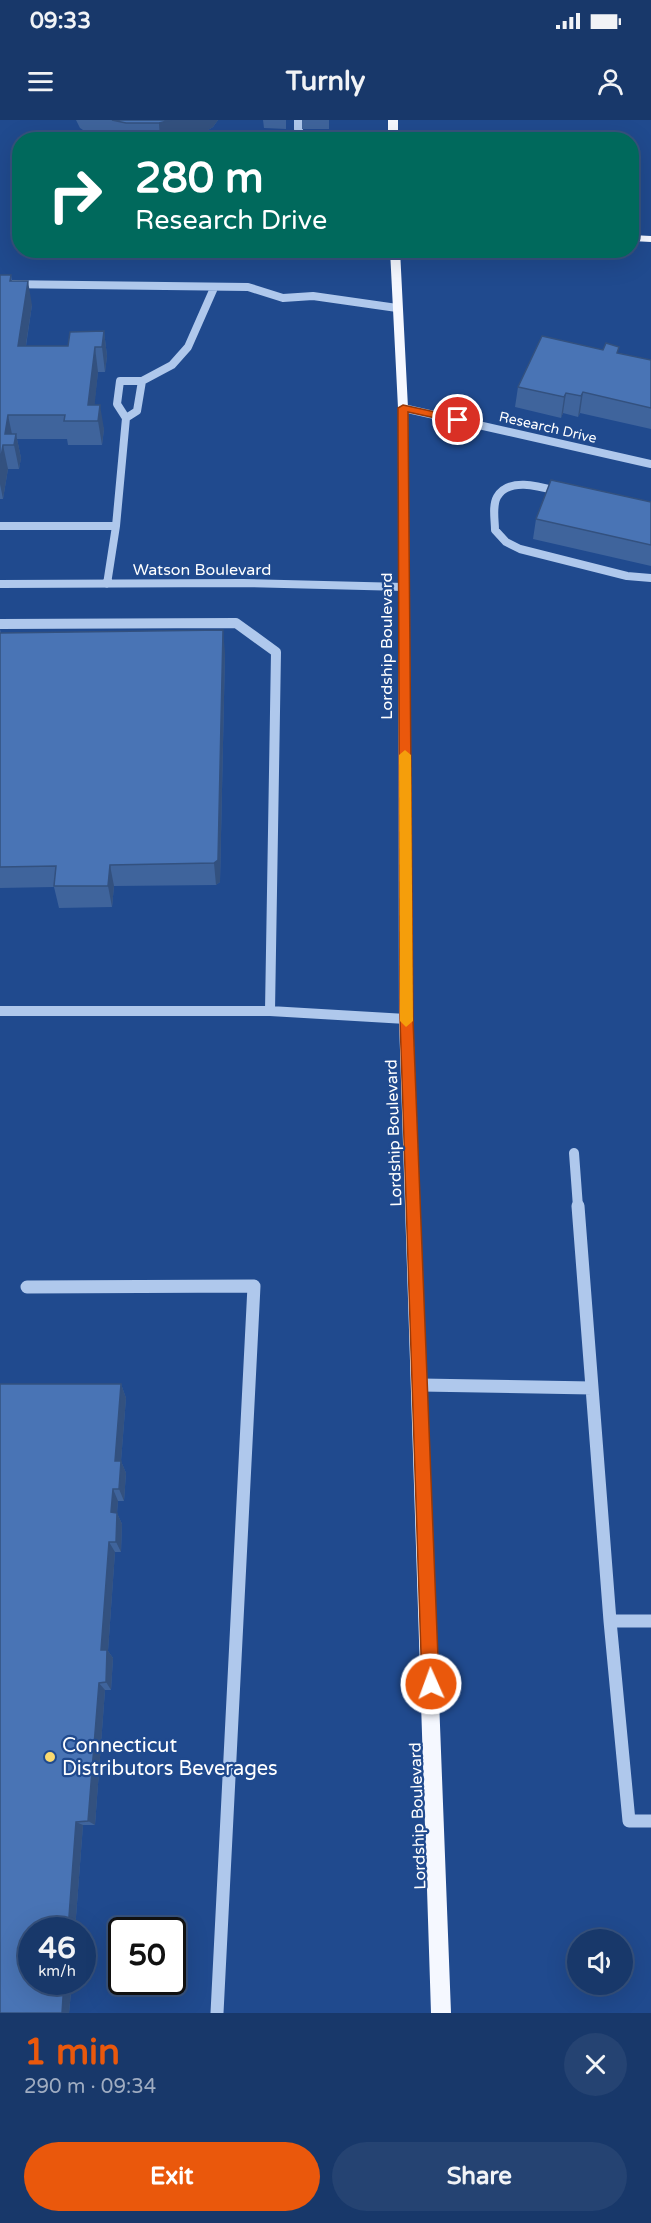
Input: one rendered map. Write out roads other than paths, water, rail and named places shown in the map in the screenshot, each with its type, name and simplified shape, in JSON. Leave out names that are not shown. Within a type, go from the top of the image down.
[{"type":"main road","name":"Lordship Boulevard","points":[[395,258],[403,408],[406,1019],[421,1384],[441,2013]]},
{"type":"street","points":[[0,284],[248,287],[283,298],[314,296],[398,308]]},
{"type":"street","points":[[107,584],[116,526],[126,418],[117,404],[120,381],[142,381],[172,365],[188,347],[214,288]]},
{"type":"street","points":[[126,418],[137,411],[142,381]]},
{"type":"street","name":"Research Drive","points":[[403,408],[651,464]]},
{"type":"street","points":[[572,495],[526,485],[508,489],[496,499],[495,530],[506,542],[520,549],[627,576],[651,578]]},
{"type":"street","points":[[0,526],[116,526]]},
{"type":"street","name":"Watson Boulevard","points":[[0,584],[243,583],[404,587]]},
{"type":"street","points":[[0,624],[237,623],[276,652],[270,1011]]},
{"type":"street","points":[[0,1011],[270,1011],[406,1019]]},
{"type":"street","points":[[574,1153],[610,1621],[629,1821],[651,1821]]},
{"type":"street","points":[[27,1287],[255,1286],[217,2013]]},
{"type":"street","points":[[421,1384],[592,1388]]},
{"type":"street","points":[[610,1621],[651,1621]]},
{"type":"place","name":"Connecticut Distributors Beverages","points":[[50,1757]]}]
